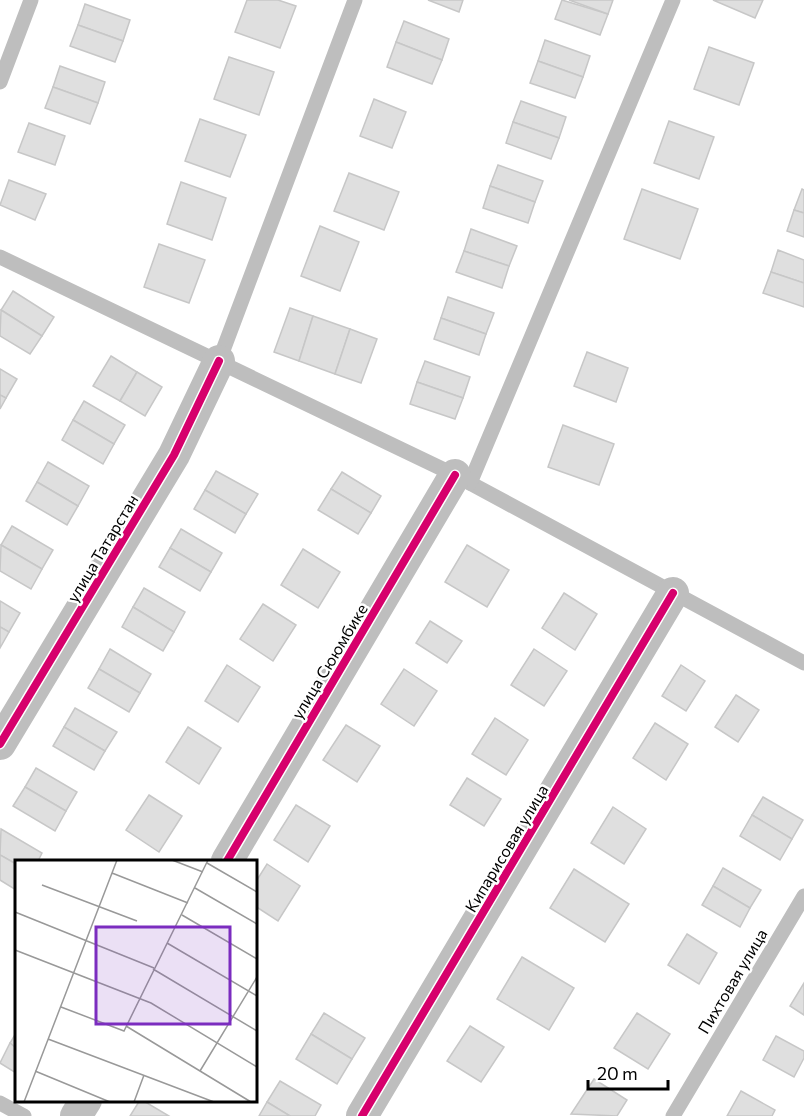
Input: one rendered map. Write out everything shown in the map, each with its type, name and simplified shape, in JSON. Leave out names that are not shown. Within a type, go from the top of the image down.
[{"type":"street","name":"улица Татарстан","points":[[0,744],[174,455],[219,361]]},
{"type":"street","name":"улица Сююмбике","points":[[228,860],[463,479]]},
{"type":"street","name":"Кипарисовая улица","points":[[362,1116],[673,593]]},
{"type":"street","points":[[76,1116],[85,1101]]},
{"type":"lane","points":[[0,82],[31,0]]},
{"type":"lane","points":[[219,361],[356,0]]},
{"type":"lane","points":[[463,479],[673,0]]},
{"type":"lane","points":[[0,257],[463,479],[804,663]]},
{"type":"lane","name":"Пихтовая улица","points":[[673,1116],[804,896]]},
{"type":"lane","points":[[0,1102],[24,1116]]},
{"type":"building","points":[[247,0],[278,0],[296,6],[280,48],[235,32]]},
{"type":"building","points":[[428,0],[463,0],[459,12]]},
{"type":"building","points":[[562,0],[608,14],[600,35],[555,19]]},
{"type":"building","points":[[569,0],[613,0],[608,14]]},
{"type":"building","points":[[713,0],[763,0],[755,18]]},
{"type":"building","points":[[85,4],[130,20],[123,41],[78,25]]},
{"type":"building","points":[[404,21],[449,39],[442,60],[396,42]]},
{"type":"building","points":[[78,25],[123,41],[115,62],[70,46]]},
{"type":"building","points":[[545,40],[590,56],[583,77],[538,61]]},
{"type":"building","points":[[396,42],[442,60],[432,84],[387,67]]},
{"type":"building","points":[[709,47],[754,63],[739,105],[694,89]]},
{"type":"building","points":[[229,57],[274,72],[259,115],[214,99]]},
{"type":"building","points":[[538,61],[583,77],[575,98],[530,83]]},
{"type":"building","points":[[60,66],[105,82],[98,103],[53,87]]},
{"type":"building","points":[[53,87],[98,103],[90,124],[45,108]]},
{"type":"building","points":[[374,99],[406,112],[392,148],[360,136]]},
{"type":"building","points":[[521,101],[566,117],[559,138],[513,122]]},
{"type":"building","points":[[200,119],[246,135],[230,177],[185,161]]},
{"type":"building","points":[[669,121],[714,137],[699,179],[654,163]]},
{"type":"building","points":[[513,122],[559,138],[551,159],[506,143]]},
{"type":"building","points":[[29,123],[65,136],[55,165],[18,152]]},
{"type":"building","points":[[498,165],[543,181],[535,202],[490,186]]},
{"type":"building","points":[[349,173],[399,192],[384,230],[334,211]]},
{"type":"building","points":[[9,180],[46,194],[35,220],[0,205]]},
{"type":"building","points":[[181,182],[226,198],[212,240],[167,224]]},
{"type":"building","points":[[490,186],[535,202],[528,223],[483,208]]},
{"type":"building","points":[[642,189],[698,209],[680,259],[624,239]]},
{"type":"building","points":[[802,189],[804,190],[804,213],[794,210]]},
{"type":"building","points":[[794,210],[804,213],[804,237],[787,231]]},
{"type":"building","points":[[320,226],[359,242],[340,291],[301,276]]},
{"type":"building","points":[[471,229],[517,246],[509,266],[464,251]]},
{"type":"building","points":[[159,244],[205,260],[189,303],[144,287]]},
{"type":"building","points":[[778,250],[804,260],[804,283],[771,272]]},
{"type":"building","points":[[464,251],[509,266],[502,288],[456,272]]},
{"type":"building","points":[[771,272],[804,283],[804,307],[763,293]]},
{"type":"building","points":[[13,291],[54,317],[42,336],[1,310]]},
{"type":"building","points":[[448,297],[494,313],[486,334],[441,318]]},
{"type":"building","points":[[290,308],[313,316],[299,361],[274,352]]},
{"type":"building","points":[[1,310],[42,336],[30,354],[0,336]]},
{"type":"building","points":[[313,316],[350,329],[335,374],[299,361]]},
{"type":"building","points":[[441,318],[486,334],[479,355],[434,339]]},
{"type":"building","points":[[350,329],[377,339],[361,383],[335,374]]},
{"type":"building","points":[[587,352],[628,368],[616,402],[574,386]]},
{"type":"building","points":[[111,356],[137,372],[120,401],[93,386]]},
{"type":"building","points":[[425,361],[470,377],[463,398],[417,382]]},
{"type":"building","points":[[0,369],[17,379],[6,398],[0,395]]},
{"type":"building","points":[[137,372],[162,387],[145,416],[120,401]]},
{"type":"building","points":[[417,382],[463,398],[455,419],[410,404]]},
{"type":"building","points":[[0,395],[6,398],[0,409]]},
{"type":"building","points":[[84,401],[125,425],[114,444],[73,420]]},
{"type":"building","points":[[73,420],[114,444],[103,464],[62,440]]},
{"type":"building","points":[[563,425],[614,444],[599,485],[548,467]]},
{"type":"building","points":[[48,462],[89,486],[78,506],[37,482]]},
{"type":"building","points":[[216,471],[258,494],[246,514],[205,490]]},
{"type":"building","points":[[342,472],[381,496],[371,513],[331,489]]},
{"type":"building","points":[[37,482],[78,506],[67,525],[26,501]]},
{"type":"building","points":[[331,489],[371,513],[358,534],[318,510]]},
{"type":"building","points":[[205,490],[246,514],[235,533],[194,509]]},
{"type":"building","points":[[12,526],[53,550],[42,569],[1,545]]},
{"type":"building","points":[[181,529],[222,553],[211,572],[170,548]]},
{"type":"building","points":[[1,545],[42,569],[31,589],[0,571]]},
{"type":"building","points":[[467,545],[509,570],[487,607],[445,582]]},
{"type":"building","points":[[170,548],[211,572],[200,591],[159,567]]},
{"type":"building","points":[[303,549],[340,572],[318,608],[281,585]]},
{"type":"building","points":[[144,588],[185,612],[174,632],[133,607]]},
{"type":"building","points":[[564,593],[597,614],[575,650],[542,628]]},
{"type":"building","points":[[0,601],[20,613],[9,632],[0,627]]},
{"type":"building","points":[[263,604],[296,625],[273,661],[240,639]]},
{"type":"building","points":[[133,607],[174,632],[163,651],[122,627]]},
{"type":"building","points":[[430,621],[462,641],[447,663],[416,643]]},
{"type":"building","points":[[0,627],[9,632],[0,648]]},
{"type":"building","points":[[110,649],[151,674],[140,693],[99,669]]},
{"type":"building","points":[[534,649],[567,671],[544,706],[511,685]]},
{"type":"building","points":[[227,665],[260,687],[238,722],[205,701]]},
{"type":"building","points":[[681,665],[705,681],[686,711],[662,696]]},
{"type":"building","points":[[99,669],[140,693],[129,712],[88,688]]},
{"type":"building","points":[[404,669],[437,691],[414,726],[381,704]]},
{"type":"building","points":[[736,695],[759,710],[738,742],[715,727]]},
{"type":"building","points":[[75,708],[117,732],[105,751],[64,727]]},
{"type":"building","points":[[495,718],[528,740],[506,775],[472,754]]},
{"type":"building","points":[[655,723],[688,744],[666,780],[633,758]]},
{"type":"building","points":[[346,725],[380,746],[357,782],[323,760]]},
{"type":"building","points":[[64,727],[105,751],[94,770],[53,746]]},
{"type":"building","points":[[188,727],[221,748],[199,784],[166,762]]},
{"type":"building","points":[[36,768],[77,792],[66,811],[25,787]]},
{"type":"building","points":[[467,778],[501,799],[484,826],[450,805]]},
{"type":"building","points":[[25,787],[66,811],[55,831],[13,806]]},
{"type":"building","points":[[149,795],[182,816],[159,852],[126,830]]},
{"type":"building","points":[[763,797],[803,820],[792,839],[752,815]]},
{"type":"building","points":[[296,805],[330,826],[308,862],[274,840]]},
{"type":"building","points":[[613,807],[646,829],[624,864],[591,843]]},
{"type":"building","points":[[752,815],[792,839],[780,860],[740,836]]},
{"type":"building","points":[[1,829],[42,853],[38,860],[15,860],[15,863],[0,855]]},
{"type":"building","points":[[0,855],[15,863],[15,889],[0,880]]},
{"type":"building","points":[[267,864],[300,886],[278,921],[256,907],[256,881]]},
{"type":"building","points":[[723,868],[761,890],[750,908],[713,886]]},
{"type":"building","points":[[574,869],[629,904],[605,942],[550,908]]},
{"type":"building","points":[[713,886],[750,908],[740,927],[702,905]]},
{"type":"building","points":[[687,934],[717,953],[699,984],[668,965]]},
{"type":"building","points":[[522,957],[574,988],[549,1030],[497,999]]},
{"type":"building","points":[[804,983],[804,1015],[790,1006]]},
{"type":"building","points":[[324,1013],[365,1038],[352,1059],[311,1034]]},
{"type":"building","points":[[637,1013],[670,1034],[648,1069],[614,1048]]},
{"type":"building","points":[[470,1026],[504,1047],[481,1082],[447,1061]]},
{"type":"building","points":[[311,1034],[352,1059],[337,1084],[296,1059]]},
{"type":"building","points":[[15,1035],[15,1047],[10,1043]]},
{"type":"building","points":[[776,1036],[804,1051],[804,1058],[794,1077],[763,1060]]},
{"type":"building","points":[[10,1043],[15,1047],[15,1072],[0,1063]]},
{"type":"building","points":[[594,1079],[627,1100],[617,1116],[571,1114]]},
{"type":"building","points":[[280,1081],[321,1105],[315,1116],[290,1116],[267,1102]]},
{"type":"building","points":[[741,1091],[775,1110],[772,1116],[727,1116]]},
{"type":"building","points":[[139,1101],[144,1101],[169,1116],[130,1116]]},
{"type":"building","points":[[267,1102],[290,1116],[259,1116]]},
{"type":"cycle path","points":[[0,744],[174,455],[219,361]]},
{"type":"cycle path","points":[[228,860],[455,475]]},
{"type":"cycle path","points":[[362,1116],[673,593]]}]
